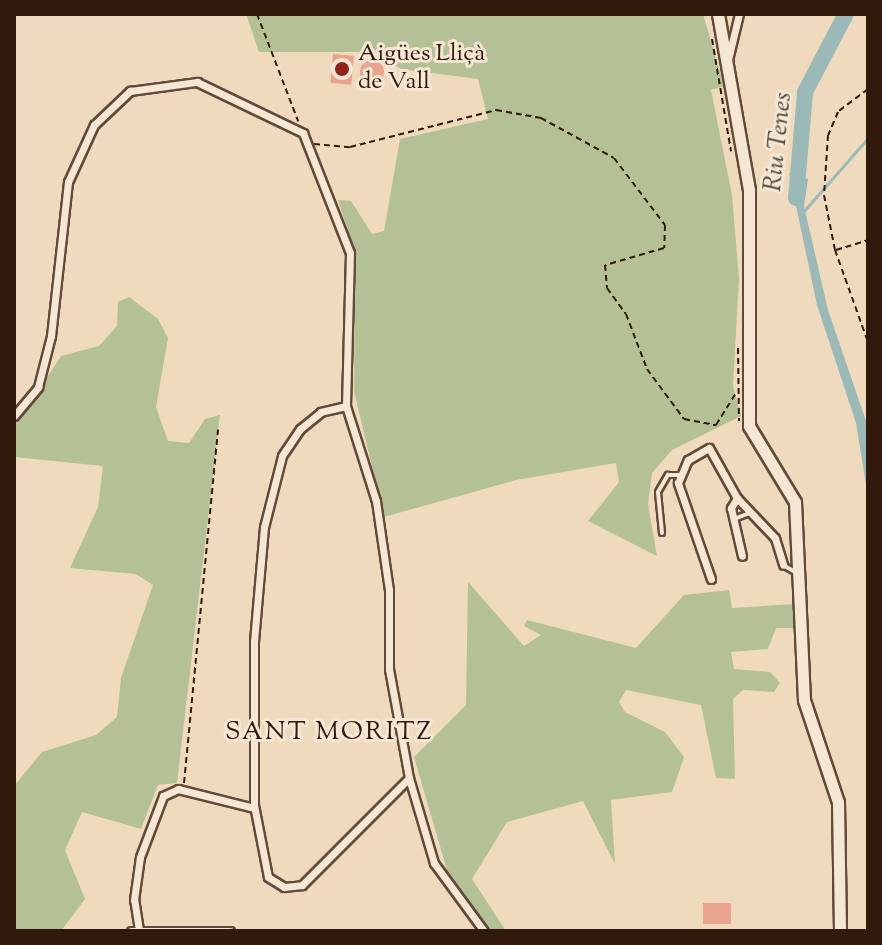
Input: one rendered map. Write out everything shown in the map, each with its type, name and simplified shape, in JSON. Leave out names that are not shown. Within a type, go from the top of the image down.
[{"type":"street","points":[[718,14],[751,221],[749,426],[795,502],[804,700],[838,802],[840,931]]},
{"type":"street","points":[[727,62],[739,14]]},
{"type":"street","points":[[14,416],[38,387],[51,336],[68,182],[94,125],[130,91],[197,82],[303,133],[350,253],[346,406],[376,501],[389,590],[389,669],[409,778],[434,863],[484,931]]},
{"type":"street","points":[[346,406],[321,412],[300,429],[282,456],[264,527],[254,642],[254,808],[268,877],[284,887],[302,885],[409,778]]},
{"type":"street","points":[[711,579],[680,475],[688,460],[713,448],[737,498],[753,511],[775,538],[783,565]]},
{"type":"street","points":[[737,498],[734,519],[742,556]]},
{"type":"street","points":[[139,930],[134,900],[151,814],[163,796],[185,791],[254,808]]},
{"type":"street","points":[[131,931],[229,931]]},
{"type":"lane","points":[[662,533],[658,492],[668,475],[680,475]]},
{"type":"lane","points":[[734,519],[753,511]]},
{"type":"lane","points":[[783,565],[800,574]]},
{"type":"path","points":[[257,14],[303,133]]},
{"type":"path","points":[[712,31],[719,107],[735,165]]},
{"type":"path","points":[[868,89],[838,112],[828,135],[824,195],[835,250],[868,342]]},
{"type":"path","points":[[307,143],[350,147],[496,110],[541,118],[614,158],[665,225],[664,248],[605,265],[607,288],[626,314],[647,369],[684,419],[716,425],[736,393]]},
{"type":"path","points":[[835,250],[868,240]]},
{"type":"path","points":[[738,344],[736,393],[741,427]]},
{"type":"path","points":[[185,791],[218,430]]},
{"type":"green space","points":[[246,14],[703,14],[724,86],[711,90],[732,195],[739,278],[733,386],[741,416],[672,450],[652,473],[648,504],[657,556],[588,521],[619,482],[616,463],[516,480],[384,517],[354,391],[355,252],[338,200],[351,201],[372,234],[384,231],[400,139],[488,119],[478,79],[401,69],[375,52],[259,52]]},
{"type":"green space","points":[[129,297],[158,319],[168,338],[156,407],[168,441],[189,443],[205,419],[220,415],[177,783],[158,785],[141,829],[82,812],[65,850],[85,899],[61,931],[14,931],[14,786],[42,752],[96,735],[117,717],[121,678],[153,585],[136,574],[70,568],[98,507],[103,466],[14,457],[14,427],[61,356],[99,346],[117,326],[118,302]]},
{"type":"green space","points":[[468,582],[524,646],[541,635],[524,626],[527,620],[636,648],[684,595],[729,590],[732,608],[795,604],[796,628],[776,628],[768,649],[731,652],[734,669],[770,672],[780,683],[774,692],[743,690],[733,699],[735,779],[716,778],[701,705],[626,690],[619,702],[625,712],[665,732],[684,757],[672,792],[611,800],[615,864],[583,801],[507,822],[472,879],[506,931],[492,931],[449,877],[414,757],[466,705]]},
{"type":"water","points":[[789,173],[808,179],[804,206],[828,310],[866,421],[868,497],[856,423],[817,305]]},
{"type":"building","name":"Aigües Lliçà de Vall","points":[[333,54],[354,56],[351,85],[330,83]]},
{"type":"building","points":[[372,60],[381,63],[384,72],[381,81],[372,84],[363,81],[360,72],[363,63]]},
{"type":"building","points":[[703,903],[731,903],[731,924],[703,924]]},
{"type":"waterway","name":"Riu Tenes","points":[[796,198],[805,92],[846,14]]},
{"type":"waterway","points":[[802,213],[868,138]]},
{"type":"place","name":"Aigües Lliçà de Vall","points":[[342,69]]},
{"type":"district","name":"SANT MORITZ","points":[[329,733]]}]
